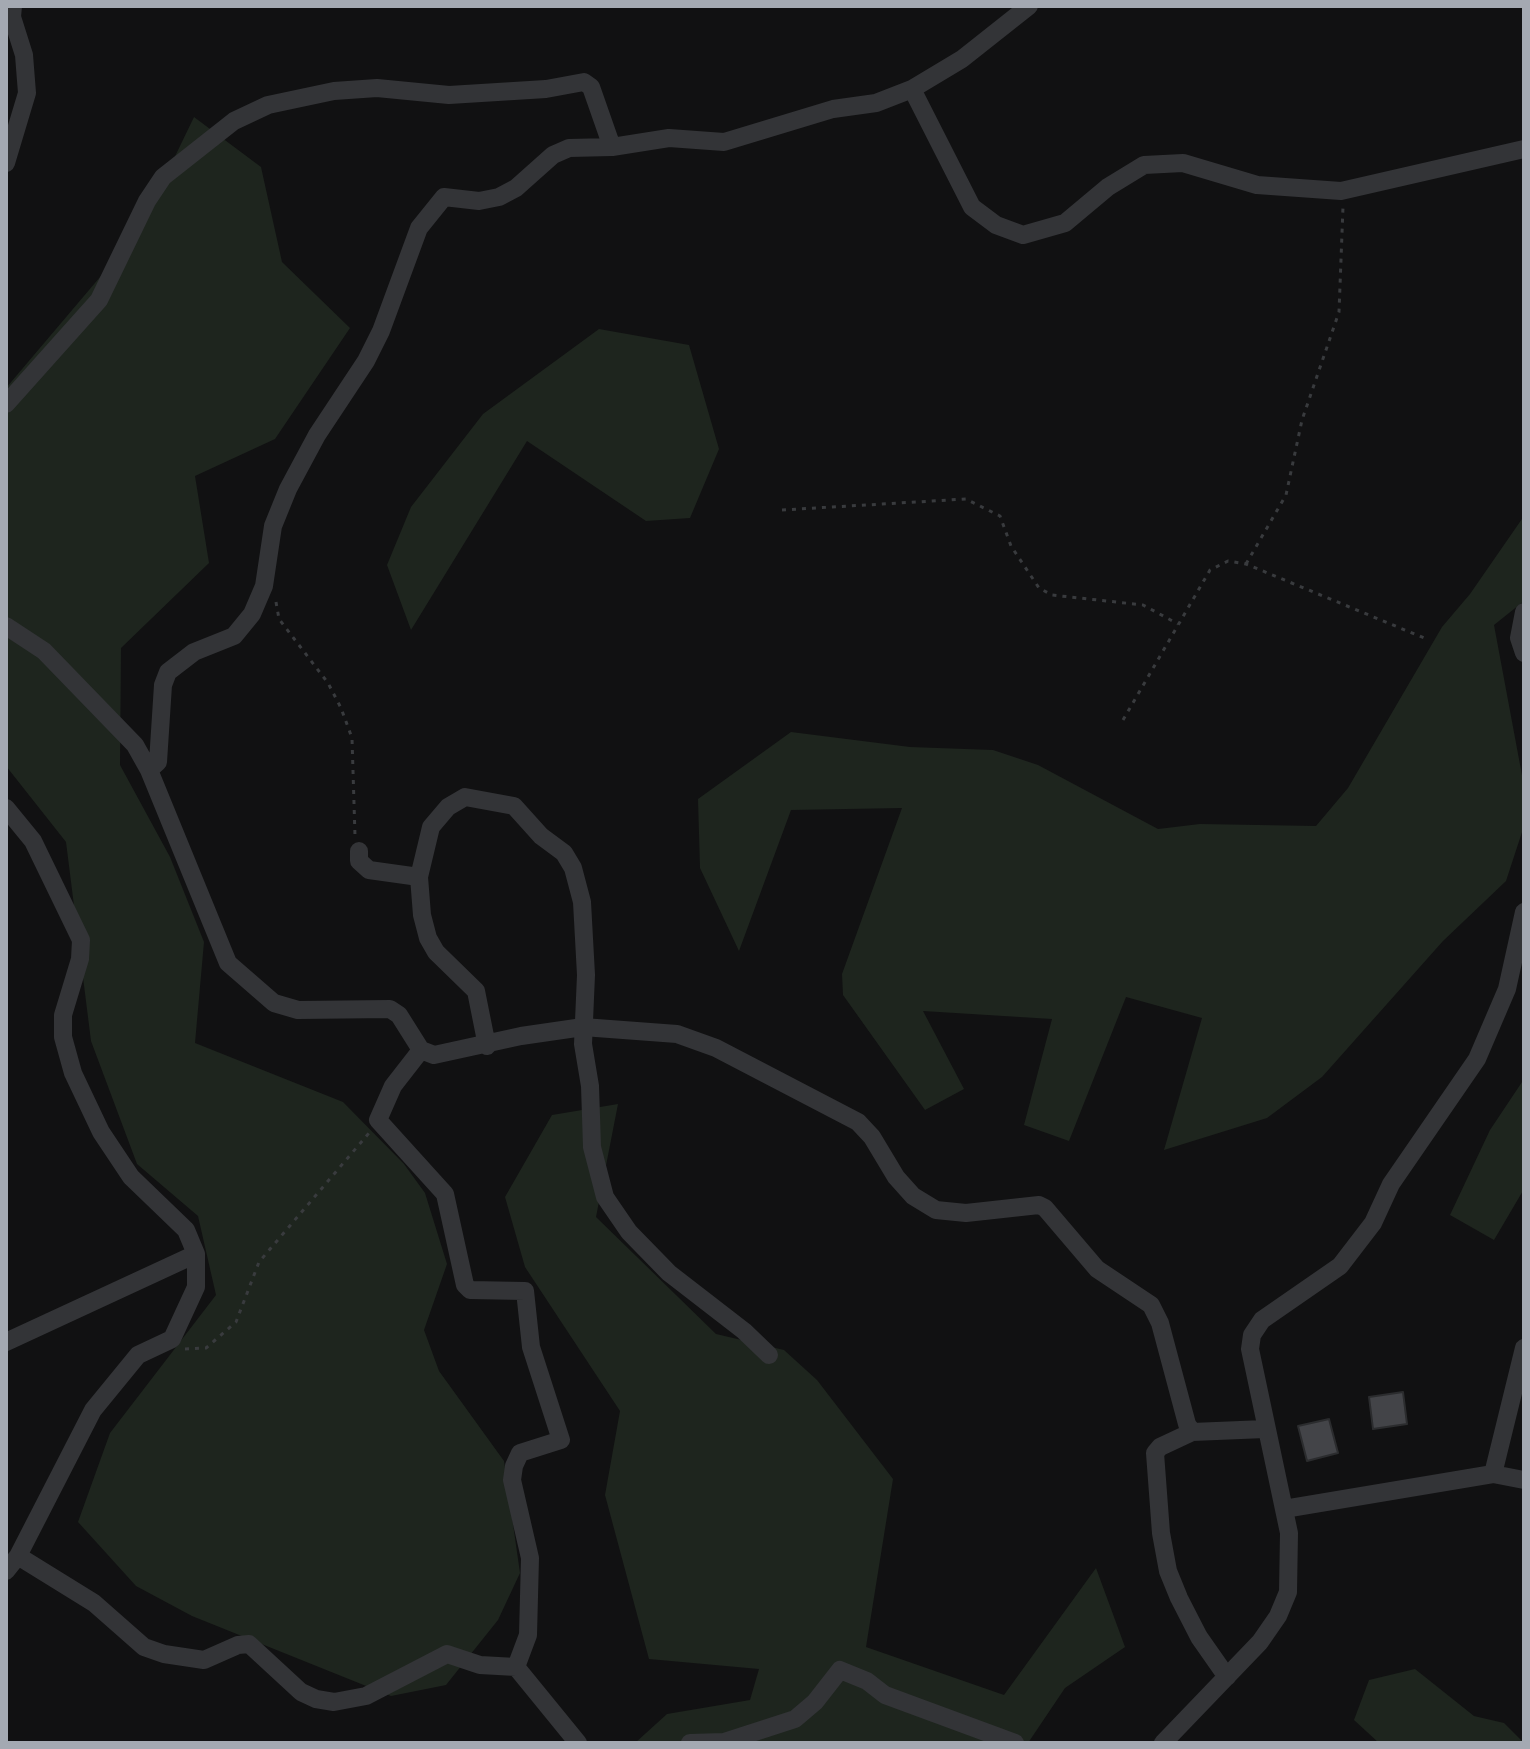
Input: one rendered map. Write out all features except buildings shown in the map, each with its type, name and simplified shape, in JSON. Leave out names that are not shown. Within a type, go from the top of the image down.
[{"type":"street","points":[[6,163],[27,93],[24,55],[12,17],[13,6]]},
{"type":"street","points":[[149,770],[158,762],[163,685],[168,672],[194,652],[234,636],[252,614],[267,571],[273,526],[288,489],[317,435],[366,361],[381,331],[419,228],[432,208],[444,197],[479,201],[499,197],[516,188],[553,155],[569,148],[612,147],[669,138],[724,142],[833,109],[876,103],[912,89],[962,59],[1029,6]]},
{"type":"street","points":[[6,404],[99,300],[147,201],[163,177],[234,121],[268,105],[334,91],[377,88],[449,95],[546,89],[584,82],[591,87],[612,147]]},
{"type":"street","points":[[912,89],[972,207],[996,225],[1023,235],[1065,223],[1108,187],[1144,165],[1183,163],[1257,185],[1341,191],[1524,149]]},
{"type":"street","points":[[1524,612],[1519,638],[1524,653]]},
{"type":"street","points":[[6,626],[44,651],[135,745],[149,770],[228,963],[274,1003],[298,1010],[390,1009],[399,1015],[421,1050],[434,1055],[487,1046],[521,1036],[583,1027],[677,1034],[751,1065],[858,1122],[872,1137],[896,1177],[913,1196],[936,1210],[966,1213],[1039,1205],[1045,1208],[1097,1269],[1151,1305],[1160,1323],[1187,1424],[1192,1432]]},
{"type":"street","points":[[487,1046],[476,991],[436,952],[428,938],[419,877],[431,827],[448,807],[465,797],[514,806],[541,836],[564,853],[573,868],[585,933],[583,1027],[592,1147],[605,1197],[629,1232],[669,1273],[744,1331],[769,1355]]},
{"type":"street","points":[[6,808],[33,841],[81,940],[80,959],[63,1015],[63,1037],[73,1073],[101,1132],[131,1177],[186,1230],[196,1254],[196,1287],[172,1339],[138,1355],[93,1410],[18,1556],[6,1571]]},
{"type":"street","points":[[359,851],[359,861],[369,870],[419,877]]},
{"type":"street","points":[[1163,1743],[1260,1642],[1278,1616],[1288,1592],[1290,1555],[1284,1509],[1250,1349],[1252,1335],[1262,1320],[1326,1277],[1358,1245],[1391,1184],[1477,1059],[1516,991],[1524,912]]},
{"type":"street","points":[[421,1050],[393,1086],[378,1120],[445,1194],[465,1285],[470,1290],[525,1291],[531,1347],[561,1440],[520,1453],[514,1466],[512,1480],[530,1558],[528,1635],[516,1667]]},
{"type":"street","points":[[6,1342],[196,1254]]},
{"type":"street","points":[[1493,1474],[1524,1348]]},
{"type":"street","points":[[1227,1677],[1199,1637],[1168,1571],[1161,1533],[1155,1453],[1160,1447],[1192,1432],[1265,1429]]},
{"type":"street","points":[[1284,1509],[1493,1474],[1524,1480]]},
{"type":"street","points":[[18,1556],[94,1603],[144,1647],[164,1654],[204,1660],[238,1645],[249,1644],[301,1692],[316,1699],[334,1702],[366,1696],[447,1654],[480,1665],[516,1667],[578,1743]]},
{"type":"street","points":[[690,1743],[724,1742],[795,1719],[815,1702],[840,1670],[867,1681],[885,1695],[1015,1743]]},
{"type":"path","points":[[1246,564],[1286,495],[1302,420],[1339,312],[1338,268],[1345,220],[1341,191]]},
{"type":"path","points":[[782,510],[966,499],[1000,516],[1011,546],[1039,588],[1052,595],[1143,605],[1178,624]]},
{"type":"path","points":[[1123,720],[1210,570],[1228,561],[1246,564],[1429,640]]},
{"type":"path","points":[[267,571],[279,619],[328,683],[352,738],[359,851]]},
{"type":"path","points":[[172,1339],[186,1350],[206,1348],[228,1331],[244,1308],[259,1262],[378,1120]]},
{"type":"shaded area","points":[[194,117],[261,167],[282,262],[350,328],[275,439],[195,476],[209,563],[121,648],[120,765],[170,857],[204,942],[195,1043],[343,1102],[404,1164],[425,1193],[447,1264],[424,1330],[439,1371],[504,1461],[520,1573],[498,1620],[446,1685],[391,1696],[192,1616],[136,1586],[78,1522],[110,1433],[216,1295],[198,1216],[137,1164],[91,1041],[66,842],[6,766],[6,388],[139,231]]},
{"type":"shaded area","points":[[599,329],[689,345],[719,449],[690,518],[646,521],[527,441],[411,630],[387,565],[411,507],[483,414]]},
{"type":"shaded area","points":[[1524,516],[1524,601],[1494,625],[1524,786],[1524,826],[1506,881],[1443,941],[1322,1077],[1267,1118],[1164,1150],[1202,1018],[1126,997],[1069,1141],[1024,1125],[1052,1019],[923,1011],[964,1089],[925,1110],[843,995],[842,974],[902,808],[791,810],[739,951],[700,868],[698,799],[791,732],[910,747],[993,750],[1038,765],[1158,829],[1200,824],[1316,826],[1348,788],[1442,627],[1470,594]]},
{"type":"shaded area","points":[[1524,1079],[1524,1189],[1494,1240],[1450,1215],[1490,1130]]},
{"type":"shaded area","points":[[618,1104],[596,1217],[716,1334],[784,1350],[817,1380],[893,1479],[866,1647],[1004,1695],[1096,1568],[1125,1647],[1065,1688],[1028,1743],[635,1743],[667,1714],[750,1700],[759,1669],[649,1659],[605,1495],[620,1411],[525,1267],[505,1197],[552,1115]]},
{"type":"shaded area","points":[[1415,1669],[1474,1716],[1504,1723],[1524,1743],[1379,1743],[1354,1720],[1369,1680]]}]
